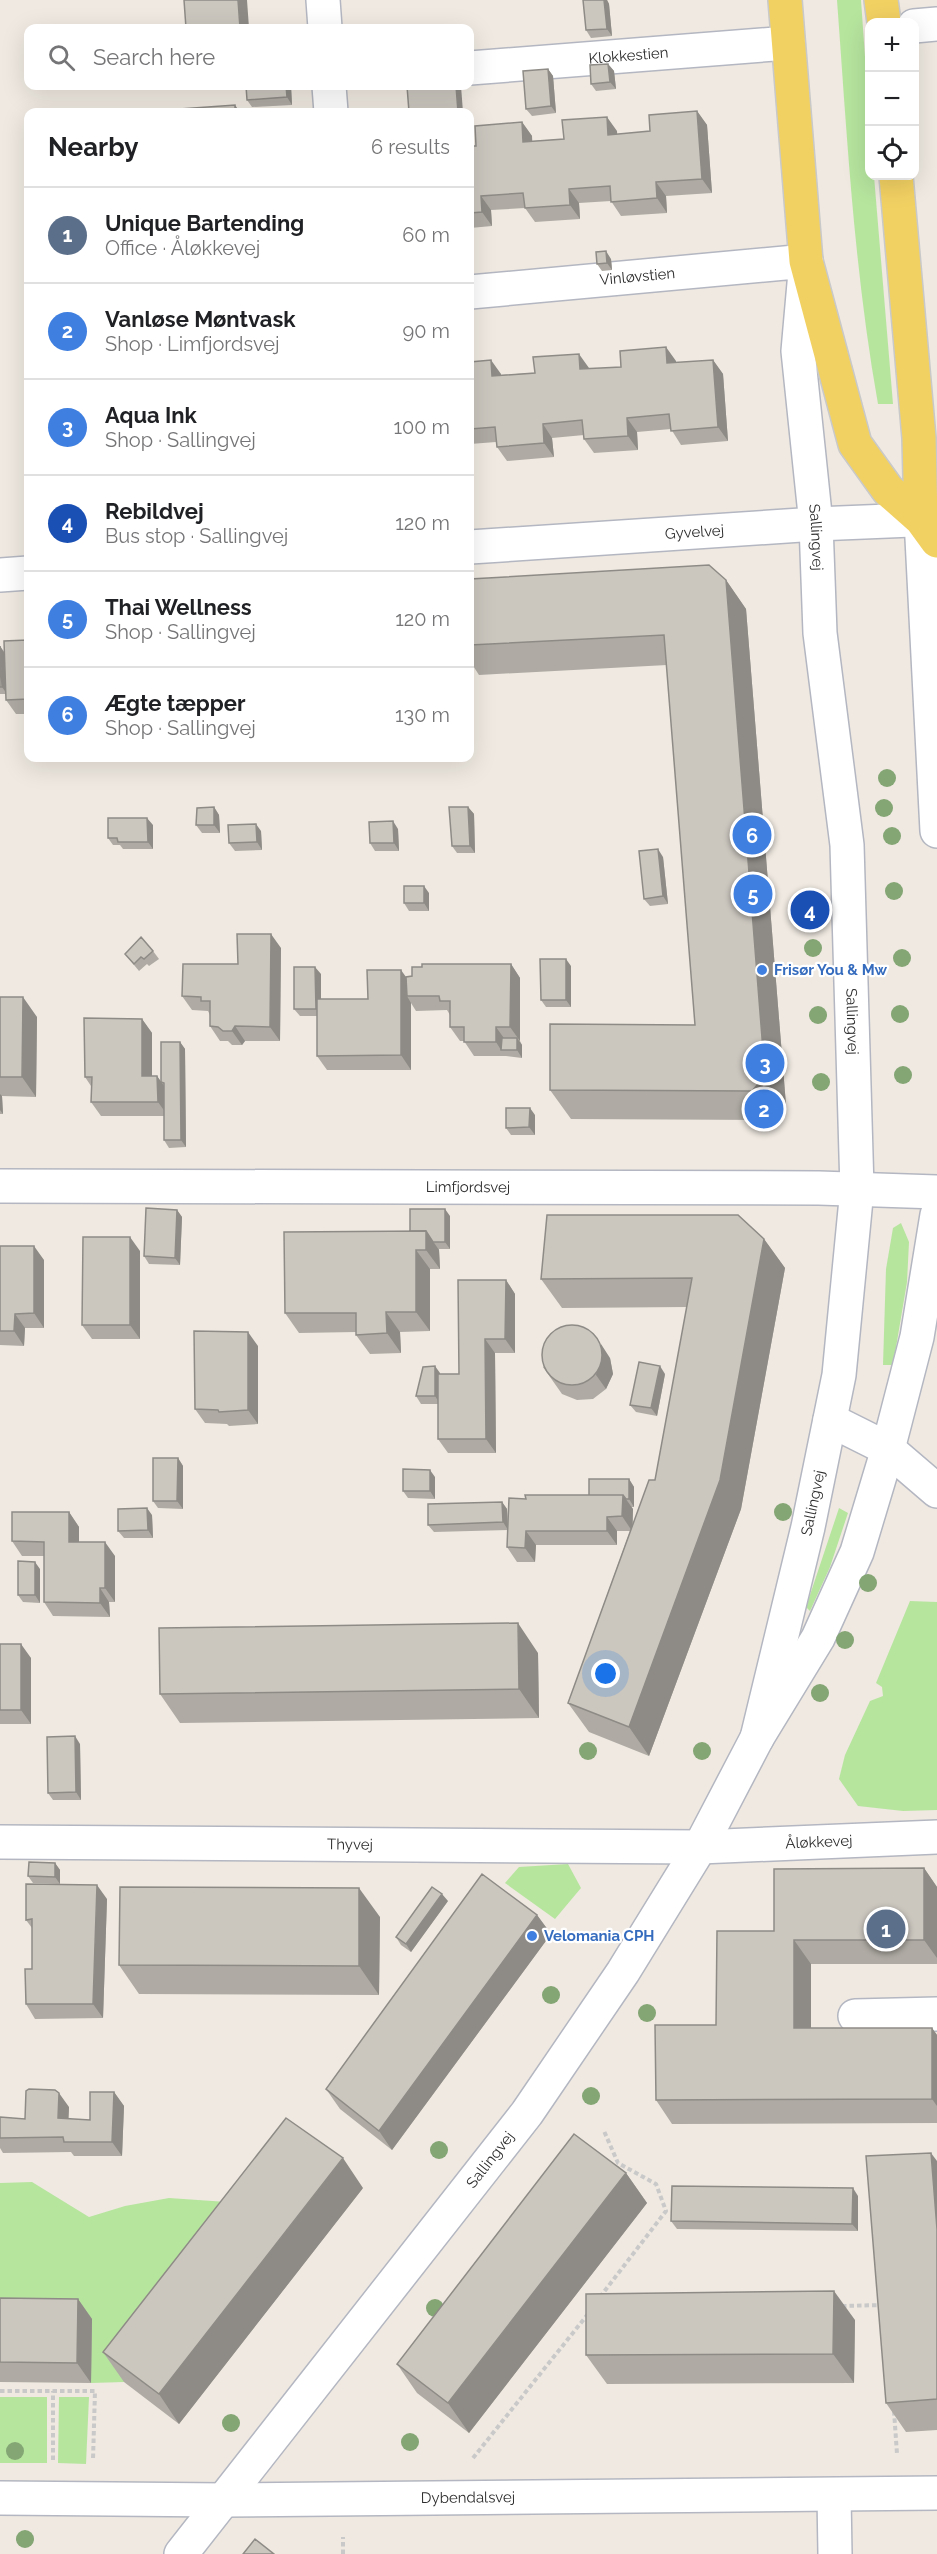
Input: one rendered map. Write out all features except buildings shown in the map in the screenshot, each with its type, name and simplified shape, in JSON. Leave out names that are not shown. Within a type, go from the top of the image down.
[{"type":"main road","name":"Sallingvej","points":[[785,0],[806,261],[855,444],[888,490],[932,526]]},
{"type":"main road","points":[[881,0],[883,18]]},
{"type":"main road","points":[[896,180],[919,438],[932,526]]},
{"type":"street","points":[[323,0],[325,24]]},
{"type":"street","points":[[919,26],[937,24]]},
{"type":"street","name":"Klokkestien","points":[[474,68],[788,43]]},
{"type":"street","points":[[329,90],[331,108]]},
{"type":"street","name":"Vinløvstien","points":[[474,292],[806,261]]},
{"type":"street","name":"Sallingvej","points":[[757,1737],[808,1527],[839,1375],[857,1189],[847,845],[820,633],[816,524],[798,351],[806,261]]},
{"type":"street","name":"Gyvelvej","points":[[474,547],[816,524],[932,526]]},
{"type":"street","points":[[932,526],[937,831]]},
{"type":"street","points":[[0,575],[24,573]]},
{"type":"street","name":"Limfjordsvej","points":[[0,1186],[857,1189],[937,1192]]},
{"type":"street","name":"Sallingvej","points":[[181,2554],[526,2113],[623,1972],[700,1847],[757,1737],[818,1638],[857,1552],[888,1449],[917,1337],[937,1215]]},
{"type":"street","points":[[830,1420],[888,1449],[937,1491]]},
{"type":"street","name":"Åløkkevej","points":[[700,1847],[937,1837]]},
{"type":"street","name":"Thyvej","points":[[0,1842],[700,1847]]},
{"type":"street","points":[[855,2016],[937,2014]]},
{"type":"street","name":"Dybendalsvej","points":[[0,2498],[225,2500],[937,2493]]},
{"type":"street","points":[[834,2495],[835,2554]]},
{"type":"path","points":[[595,2304],[666,2211],[656,2184],[618,2163],[604,2131]]},
{"type":"path","points":[[838,2307],[886,2305]]},
{"type":"path","points":[[441,2498],[588,2313],[600,2313]]},
{"type":"path","points":[[0,2391],[95,2391],[91,2499]]},
{"type":"path","points":[[53,2391],[53,2499]]},
{"type":"path","points":[[893,2399],[900,2494]]},
{"type":"green space","points":[[837,0],[861,0],[865,57],[865,180],[874,180],[893,404],[878,404],[863,303],[852,202]]},
{"type":"green space","points":[[901,1223],[909,1242],[907,1282],[893,1365],[883,1365],[886,1269],[893,1228]]},
{"type":"green space","points":[[839,1508],[848,1513],[830,1567],[810,1611],[806,1607]]},
{"type":"green space","points":[[910,1601],[937,1602],[937,1810],[903,1811],[858,1806],[839,1779],[845,1755],[870,1701],[883,1696],[882,1687],[876,1683]]},
{"type":"green space","points":[[568,1864],[581,1888],[555,1919],[505,1883],[519,1867]]},
{"type":"green space","points":[[273,2134],[302,2153],[124,2382],[91,2383],[91,2319],[0,2318],[0,2183],[32,2182],[89,2217],[125,2206],[169,2198],[227,2202]]},
{"type":"green space","points":[[0,2397],[47,2397],[47,2463],[0,2463]]},
{"type":"green space","points":[[59,2397],[89,2397],[86,2464],[58,2463]]},
{"type":"place","name":"Ægte tæpper","points":[[752,835]]},
{"type":"place","name":"Thai Wellness","points":[[753,894]]},
{"type":"place","name":"Rebildvej","points":[[810,910]]},
{"type":"place","name":"Frisør You & Mw","points":[[762,970]]},
{"type":"place","name":"Aqua Ink","points":[[765,1063]]},
{"type":"place","name":"Vanløse Møntvask","points":[[764,1109]]},
{"type":"place","name":"Unique Bartending","points":[[886,1929]]},
{"type":"place","name":"Velomania CPH","points":[[532,1936]]}]
